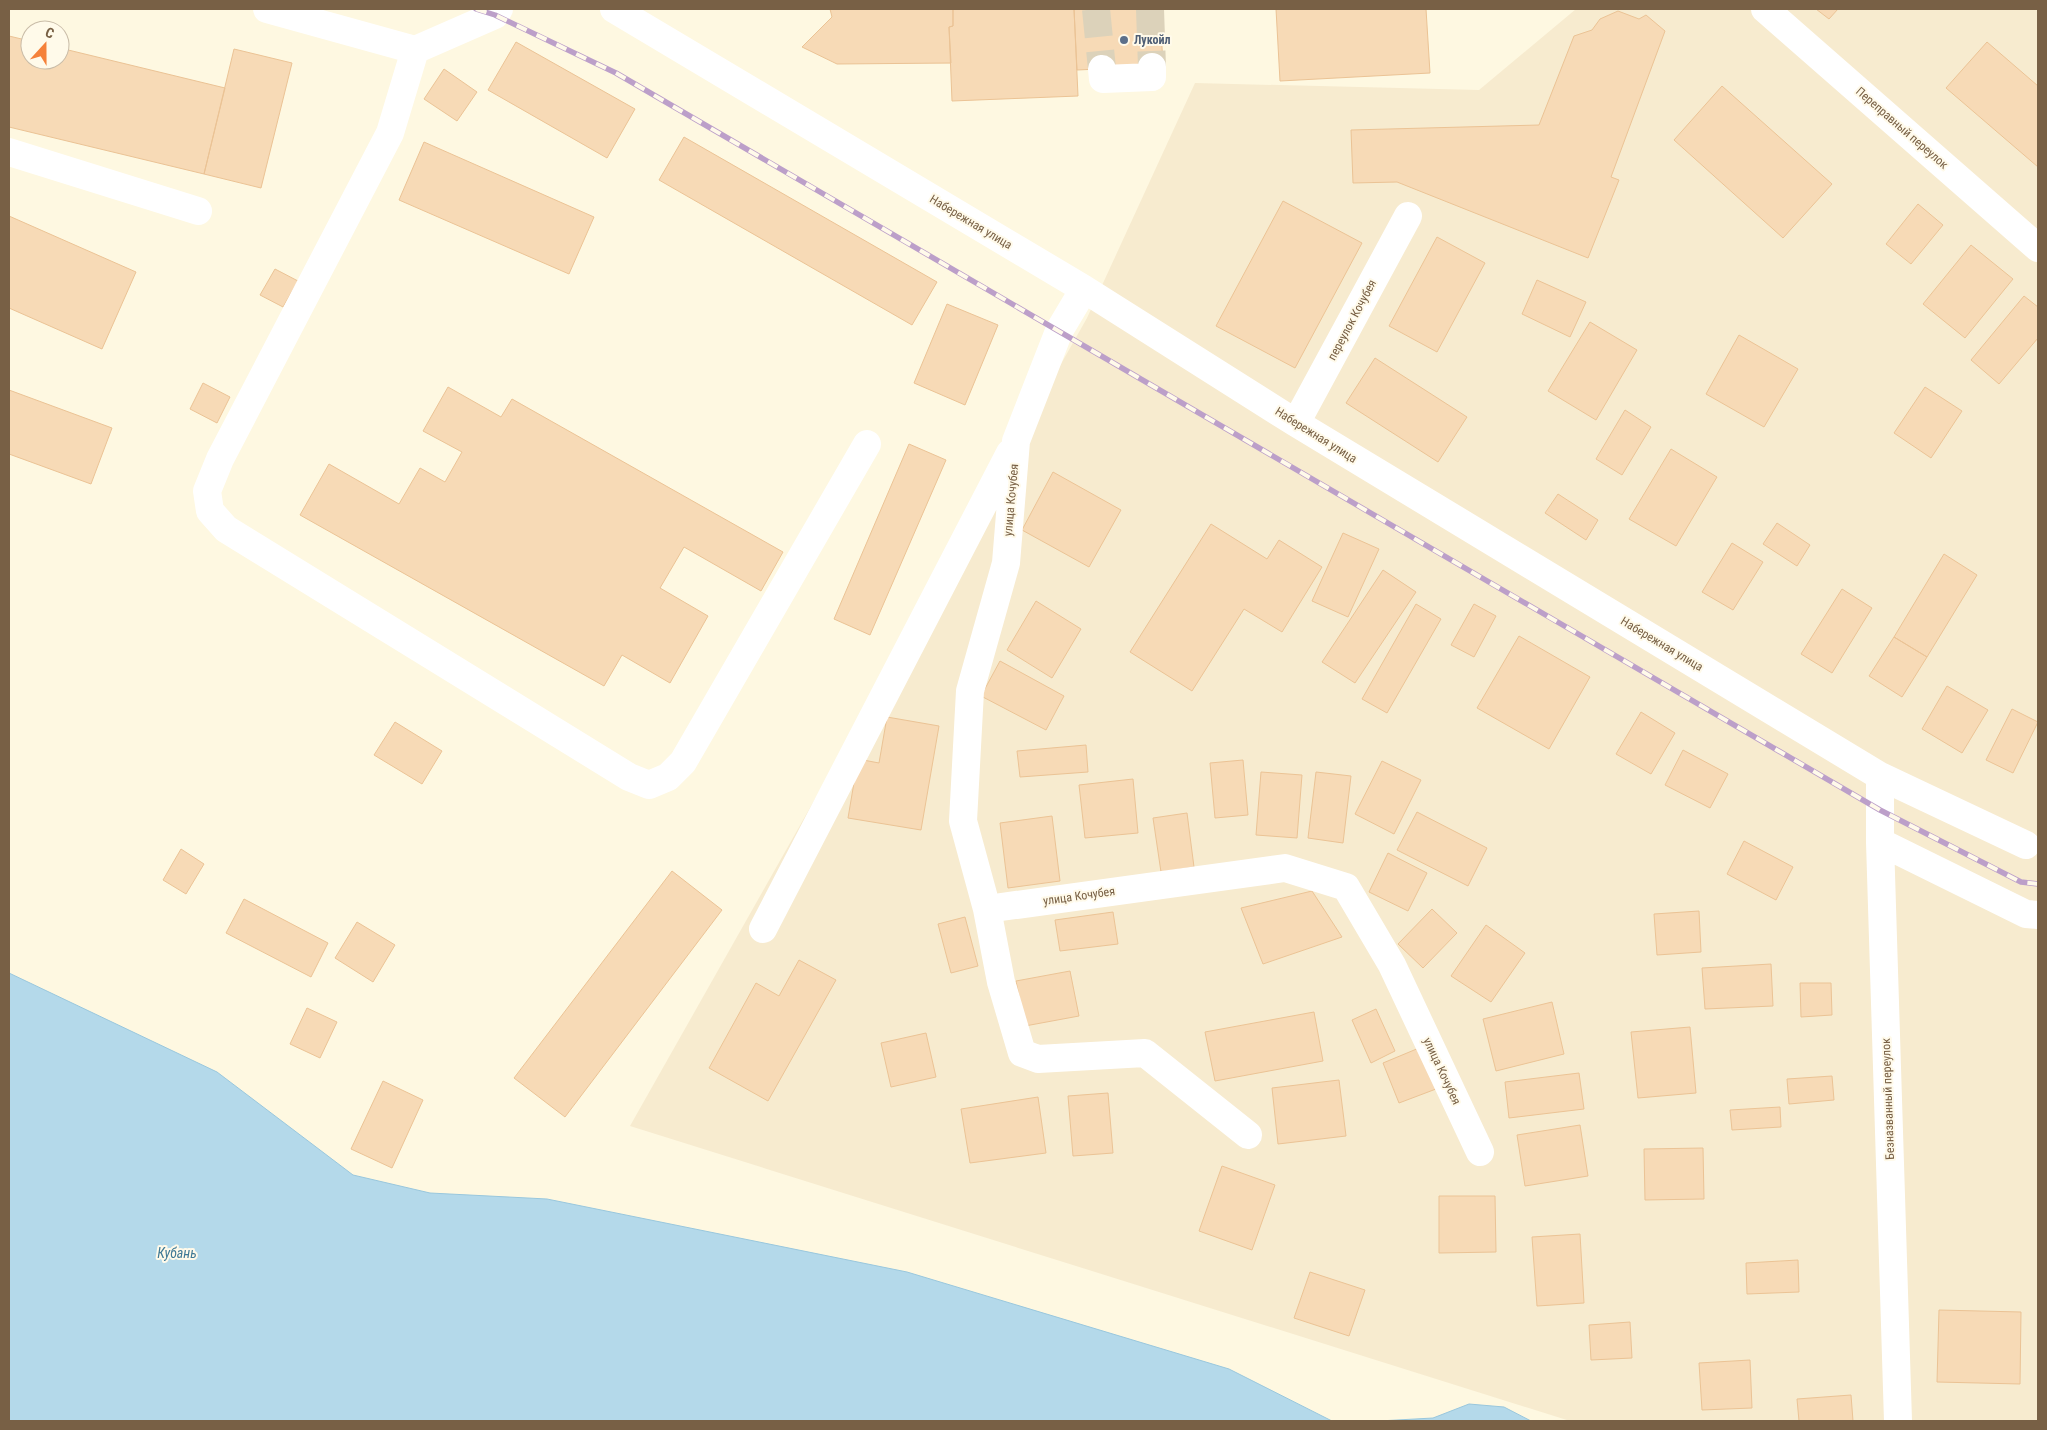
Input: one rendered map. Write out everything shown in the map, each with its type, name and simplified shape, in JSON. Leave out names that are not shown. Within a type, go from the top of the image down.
[{"type":"street","points":[[267,9],[415,50],[495,16],[499,9]]},
{"type":"street","name":"Набережная улица","points":[[614,9],[1084,290],[1296,423],[1880,776],[2026,845]]},
{"type":"street","name":"Переправный переулок","points":[[1765,9],[2038,248]]},
{"type":"street","points":[[415,50],[390,133],[220,459],[207,491],[210,511],[226,529],[621,772],[649,785],[668,777],[683,762],[867,444]]},
{"type":"street","points":[[1102,69],[1103,78],[1152,77],[1152,67]]},
{"type":"street","points":[[9,152],[198,211]]},
{"type":"street","name":"переулок Кочубея","points":[[1296,423],[1408,216]]},
{"type":"street","name":"улица Кочубея","points":[[763,929],[1016,441],[1059,331],[1084,290]]},
{"type":"street","name":"улица Кочубея","points":[[1016,441],[1006,563],[970,691],[963,821],[987,909],[1285,868],[1346,887],[1392,965],[1480,1152]]},
{"type":"street","name":"Безназванный переулок","points":[[1880,776],[1880,842],[1898,1421]]},
{"type":"street","points":[[1880,842],[2026,914],[2038,915]]},
{"type":"street","points":[[987,909],[1002,982],[1022,1053],[1038,1059],[1145,1053],[1248,1135]]},
{"type":"shaded area","points":[[1576,9],[2038,9],[2038,1421],[1570,1421],[630,1126],[1087,318],[1195,83],[1479,90]]},
{"type":"water","name":"Кубань","points":[[9,973],[217,1072],[353,1175],[430,1193],[547,1199],[907,1272],[1229,1369],[1332,1421],[9,1421]]},
{"type":"water","points":[[1469,1404],[1504,1407],[1531,1421],[1379,1421],[1433,1418]]},
{"type":"building","points":[[830,9],[953,9],[953,26],[949,27],[951,63],[837,64],[802,47],[832,17]]},
{"type":"building","points":[[953,9],[1074,9],[1078,96],[952,101],[949,27],[953,26]]},
{"type":"building","points":[[1074,9],[1160,9],[1163,66],[1077,70]]},
{"type":"building","points":[[1276,9],[1426,9],[1430,73],[1280,81]]},
{"type":"building","points":[[1816,9],[1838,9],[1829,19]]},
{"type":"building","points":[[1618,11],[1639,19],[1646,15],[1665,31],[1611,177],[1619,180],[1588,258],[1397,182],[1353,183],[1351,130],[1539,125],[1574,36],[1592,30],[1600,19]]},
{"type":"building","points":[[9,36],[20,39],[20,70],[70,70],[70,50],[225,88],[204,174],[9,127]]},
{"type":"building","points":[[516,42],[635,109],[607,158],[488,90]]},
{"type":"building","points":[[1987,42],[2038,86],[2038,167],[1946,88]]},
{"type":"building","points":[[234,49],[292,63],[261,188],[204,174]]},
{"type":"building","points":[[444,69],[477,92],[457,121],[424,99]]},
{"type":"building","points":[[1722,86],[1832,184],[1783,238],[1674,140]]},
{"type":"building","points":[[684,137],[937,282],[912,325],[659,180]]},
{"type":"building","points":[[424,142],[594,217],[569,274],[399,200]]},
{"type":"building","points":[[1283,201],[1362,243],[1295,368],[1216,326]]},
{"type":"building","points":[[1918,204],[1943,225],[1911,264],[1886,244]]},
{"type":"building","points":[[9,216],[136,272],[102,349],[9,308]]},
{"type":"building","points":[[1437,237],[1485,263],[1437,352],[1389,326]]},
{"type":"building","points":[[1971,245],[2013,279],[1965,338],[1923,304]]},
{"type":"building","points":[[275,269],[298,281],[283,307],[260,295]]},
{"type":"building","points":[[1537,280],[1586,302],[1570,337],[1522,314]]},
{"type":"building","points":[[2024,296],[2038,307],[2038,338],[1999,384],[1971,360]]},
{"type":"building","points":[[947,304],[998,325],[965,405],[914,383]]},
{"type":"building","points":[[1590,322],[1637,350],[1596,420],[1548,391]]},
{"type":"building","points":[[1739,335],[1798,369],[1764,427],[1706,394]]},
{"type":"building","points":[[1375,358],[1467,417],[1438,462],[1346,403]]},
{"type":"building","points":[[203,383],[230,397],[217,423],[190,409]]},
{"type":"building","points":[[448,387],[501,417],[512,399],[783,552],[761,591],[684,547],[660,588],[708,616],[670,683],[622,655],[604,686],[300,515],[329,464],[399,504],[420,468],[445,482],[462,452],[423,431]]},
{"type":"building","points":[[1925,387],[1962,411],[1931,458],[1894,433]]},
{"type":"building","points":[[9,390],[112,428],[91,484],[9,454]]},
{"type":"building","points":[[1625,410],[1651,427],[1622,475],[1596,459]]},
{"type":"building","points":[[909,444],[946,460],[870,635],[834,619]]},
{"type":"building","points":[[1671,449],[1717,477],[1676,546],[1629,519]]},
{"type":"building","points":[[1053,472],[1121,510],[1089,567],[1022,530]]},
{"type":"building","points":[[1558,494],[1598,520],[1586,540],[1545,513]]},
{"type":"building","points":[[1777,523],[1810,545],[1797,566],[1763,544]]},
{"type":"building","points":[[1211,524],[1267,559],[1279,540],[1322,567],[1282,632],[1244,609],[1192,691],[1130,652]]},
{"type":"building","points":[[1343,533],[1379,549],[1348,617],[1312,601]]},
{"type":"building","points":[[1732,543],[1763,562],[1733,610],[1702,592]]},
{"type":"building","points":[[1944,554],[1977,575],[1927,657],[1894,637]]},
{"type":"building","points":[[1383,570],[1416,592],[1355,683],[1322,662]]},
{"type":"building","points":[[1842,589],[1872,608],[1832,673],[1801,654]]},
{"type":"building","points":[[1036,601],[1081,629],[1052,678],[1007,650]]},
{"type":"building","points":[[1416,604],[1441,619],[1387,713],[1362,699]]},
{"type":"building","points":[[1474,604],[1496,616],[1474,657],[1451,645]]},
{"type":"building","points":[[1519,636],[1590,677],[1549,749],[1477,708]]},
{"type":"building","points":[[1894,637],[1927,657],[1902,697],[1869,676]]},
{"type":"building","points":[[1000,661],[1064,696],[1046,730],[981,696]]},
{"type":"building","points":[[1947,686],[1988,710],[1962,753],[1922,729]]},
{"type":"building","points":[[2012,709],[2038,722],[2013,773],[1986,760]]},
{"type":"building","points":[[1641,712],[1675,733],[1651,774],[1616,754]]},
{"type":"building","points":[[887,717],[939,726],[921,830],[848,818],[858,759],[879,763]]},
{"type":"building","points":[[395,722],[442,751],[422,784],[374,755]]},
{"type":"building","points":[[1086,745],[1088,772],[1020,777],[1017,751]]},
{"type":"building","points":[[1683,750],[1728,774],[1710,808],[1665,785]]},
{"type":"building","points":[[1243,760],[1248,815],[1215,818],[1210,763]]},
{"type":"building","points":[[1382,761],[1421,780],[1394,834],[1355,814]]},
{"type":"building","points":[[1261,772],[1302,775],[1297,838],[1256,835]]},
{"type":"building","points":[[1316,772],[1351,776],[1343,843],[1308,838]]},
{"type":"building","points":[[1133,779],[1138,833],[1085,838],[1079,785]]},
{"type":"building","points":[[1417,812],[1487,848],[1468,886],[1397,850]]},
{"type":"building","points":[[1187,813],[1194,867],[1161,872],[1153,818]]},
{"type":"building","points":[[1052,816],[1060,881],[1008,888],[1000,823]]},
{"type":"building","points":[[1744,841],[1793,867],[1776,900],[1727,874]]},
{"type":"building","points":[[181,849],[204,864],[186,894],[163,880]]},
{"type":"building","points":[[1388,853],[1427,873],[1408,911],[1369,892]]},
{"type":"building","points":[[672,871],[722,910],[565,1117],[514,1078]]},
{"type":"building","points":[[1312,891],[1342,937],[1263,964],[1241,908]]},
{"type":"building","points":[[244,899],[328,943],[311,977],[226,933]]},
{"type":"building","points":[[1432,909],[1457,933],[1423,968],[1398,944]]},
{"type":"building","points":[[1699,911],[1701,952],[1657,955],[1654,914]]},
{"type":"building","points":[[1113,912],[1118,944],[1060,951],[1055,920]]},
{"type":"building","points":[[965,917],[978,966],[951,973],[938,924]]},
{"type":"building","points":[[357,922],[395,945],[373,982],[335,958]]},
{"type":"building","points":[[1486,925],[1525,953],[1491,1002],[1451,976]]},
{"type":"building","points":[[799,960],[836,980],[768,1101],[709,1068],[756,983],[779,996]]},
{"type":"building","points":[[1771,964],[1773,1006],[1705,1009],[1702,968]]},
{"type":"building","points":[[1070,971],[1079,1016],[1025,1026],[1016,981]]},
{"type":"building","points":[[1800,983],[1831,983],[1832,1015],[1801,1017]]},
{"type":"building","points":[[1552,1002],[1564,1054],[1496,1071],[1483,1019]]},
{"type":"building","points":[[307,1008],[337,1022],[320,1058],[290,1044]]},
{"type":"building","points":[[1376,1009],[1395,1051],[1371,1063],[1352,1020]]},
{"type":"building","points":[[1314,1012],[1323,1061],[1215,1081],[1205,1032]]},
{"type":"building","points":[[1690,1027],[1696,1093],[1638,1098],[1631,1032]]},
{"type":"building","points":[[926,1033],[936,1077],[891,1087],[881,1043]]},
{"type":"building","points":[[1419,1048],[1436,1089],[1399,1103],[1383,1063]]},
{"type":"building","points":[[1579,1073],[1584,1109],[1509,1118],[1505,1082]]},
{"type":"building","points":[[1832,1076],[1834,1100],[1789,1104],[1787,1079]]},
{"type":"building","points":[[1339,1080],[1346,1136],[1278,1144],[1272,1088]]},
{"type":"building","points":[[383,1081],[423,1100],[392,1168],[351,1149]]},
{"type":"building","points":[[1108,1093],[1113,1153],[1073,1156],[1068,1096]]},
{"type":"building","points":[[1038,1097],[1046,1153],[970,1163],[961,1109]]},
{"type":"building","points":[[1780,1107],[1781,1127],[1732,1130],[1730,1110]]},
{"type":"building","points":[[1580,1125],[1588,1176],[1525,1186],[1517,1135]]},
{"type":"building","points":[[1703,1148],[1704,1199],[1645,1200],[1644,1149]]},
{"type":"building","points":[[1222,1166],[1275,1185],[1252,1250],[1199,1231]]},
{"type":"building","points":[[1439,1196],[1495,1196],[1496,1252],[1439,1253]]},
{"type":"building","points":[[1580,1234],[1584,1303],[1537,1306],[1532,1237]]},
{"type":"building","points":[[1798,1260],[1799,1292],[1747,1294],[1746,1263]]},
{"type":"building","points":[[1310,1272],[1365,1290],[1349,1336],[1294,1318]]},
{"type":"building","points":[[1939,1310],[2021,1312],[2020,1384],[1937,1382]]},
{"type":"building","points":[[1630,1322],[1632,1358],[1591,1360],[1589,1325]]},
{"type":"building","points":[[1750,1360],[1752,1408],[1702,1410],[1699,1363]]},
{"type":"building","points":[[1851,1395],[1853,1421],[1799,1421],[1797,1399]]},
{"type":"tunnel","points":[[1096,9],[1102,69]]},
{"type":"tunnel","points":[[1150,9],[1152,67]]},
{"type":"railway","points":[[476,9],[495,15],[616,73],[1880,810],[2021,882],[2038,884]]},
{"type":"place","name":"Лукойл","points":[[1124,40]]}]
